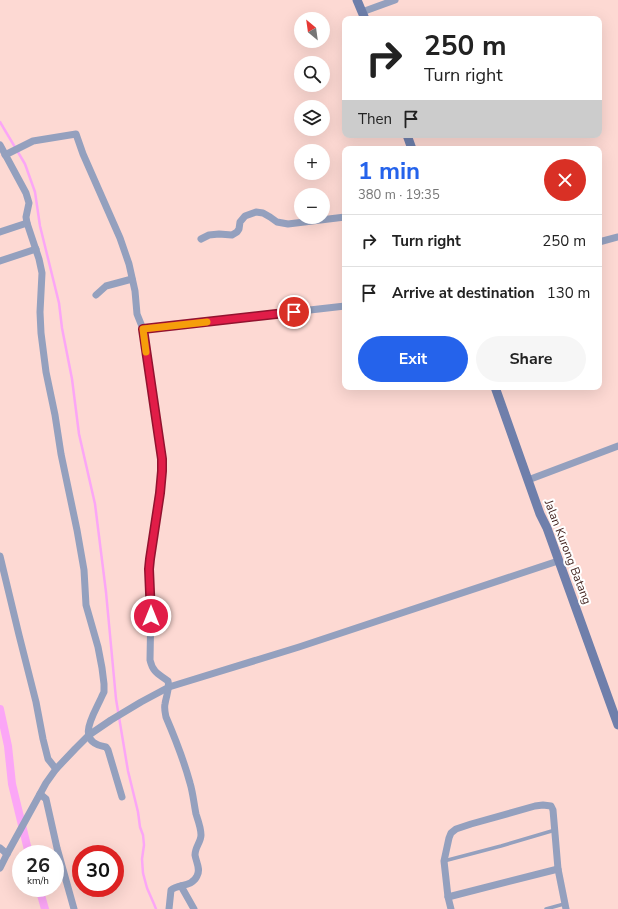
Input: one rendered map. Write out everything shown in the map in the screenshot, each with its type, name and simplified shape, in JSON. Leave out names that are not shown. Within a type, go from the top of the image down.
[{"type":"street","points":[[357,0],[363,15],[395,0]]},
{"type":"street","points":[[8,154],[33,141],[76,134],[83,154],[120,238],[129,264],[135,291],[137,314],[143,329],[162,459],[160,493],[149,569],[151,604],[150,660],[156,673],[168,681],[169,687],[164,704],[164,710],[184,763],[201,835],[195,849],[195,856],[199,870],[198,875],[193,881],[186,885],[173,888],[171,890],[170,909]]},
{"type":"street","points":[[0,145],[8,154],[30,202],[26,217],[27,223],[42,273],[40,332],[46,372],[84,570],[86,605],[98,647],[103,678],[104,692],[89,726],[89,735],[91,741],[96,745],[106,747],[108,750],[122,797]]},
{"type":"street","points":[[201,239],[209,235],[232,235],[240,229],[240,222],[245,216],[256,212],[263,213],[277,222],[288,224],[342,217]]},
{"type":"street","points":[[0,232],[27,223]]},
{"type":"street","points":[[602,241],[618,237]]},
{"type":"street","points":[[0,261],[36,249]]},
{"type":"street","points":[[96,294],[106,286],[132,279]]},
{"type":"street","points":[[143,329],[342,306]]},
{"type":"street","name":"Jalan Kurong Batang","points":[[496,390],[618,725]]},
{"type":"street","points":[[528,480],[618,446]]},
{"type":"street","points":[[0,556],[36,702],[48,759],[56,769]]},
{"type":"street","points":[[0,868],[6,854],[46,783],[56,769],[75,748],[89,735],[111,720],[169,687],[299,648],[558,561]]},
{"type":"street","points":[[39,796],[46,799],[57,848],[74,909]]},
{"type":"street","points":[[451,909],[448,897],[444,861],[449,838],[452,833],[461,827],[543,805],[552,808],[558,869],[565,907]]},
{"type":"street","points":[[0,848],[6,854]]},
{"type":"street","points":[[448,897],[558,869]]},
{"type":"street","points":[[181,886],[194,909]]},
{"type":"lane","points":[[444,861],[555,830]]},
{"type":"lane","points":[[546,909],[565,907]]},
{"type":"waterway","points":[[0,122],[25,164],[35,192],[40,226],[59,303],[62,328],[72,379],[79,434],[95,504],[106,592],[116,699],[128,771],[143,835],[143,873],[147,888],[156,909]]},
{"type":"waterway","points":[[0,709],[8,746],[12,784],[27,845]]},
{"type":"waterway","points":[[42,897],[45,909]]},
{"type":"slow traffic","points":[[146,352],[143,329],[207,322]]},
{"type":"route","points":[[151,616],[149,569],[160,493],[162,459],[143,329],[294,312]]}]
